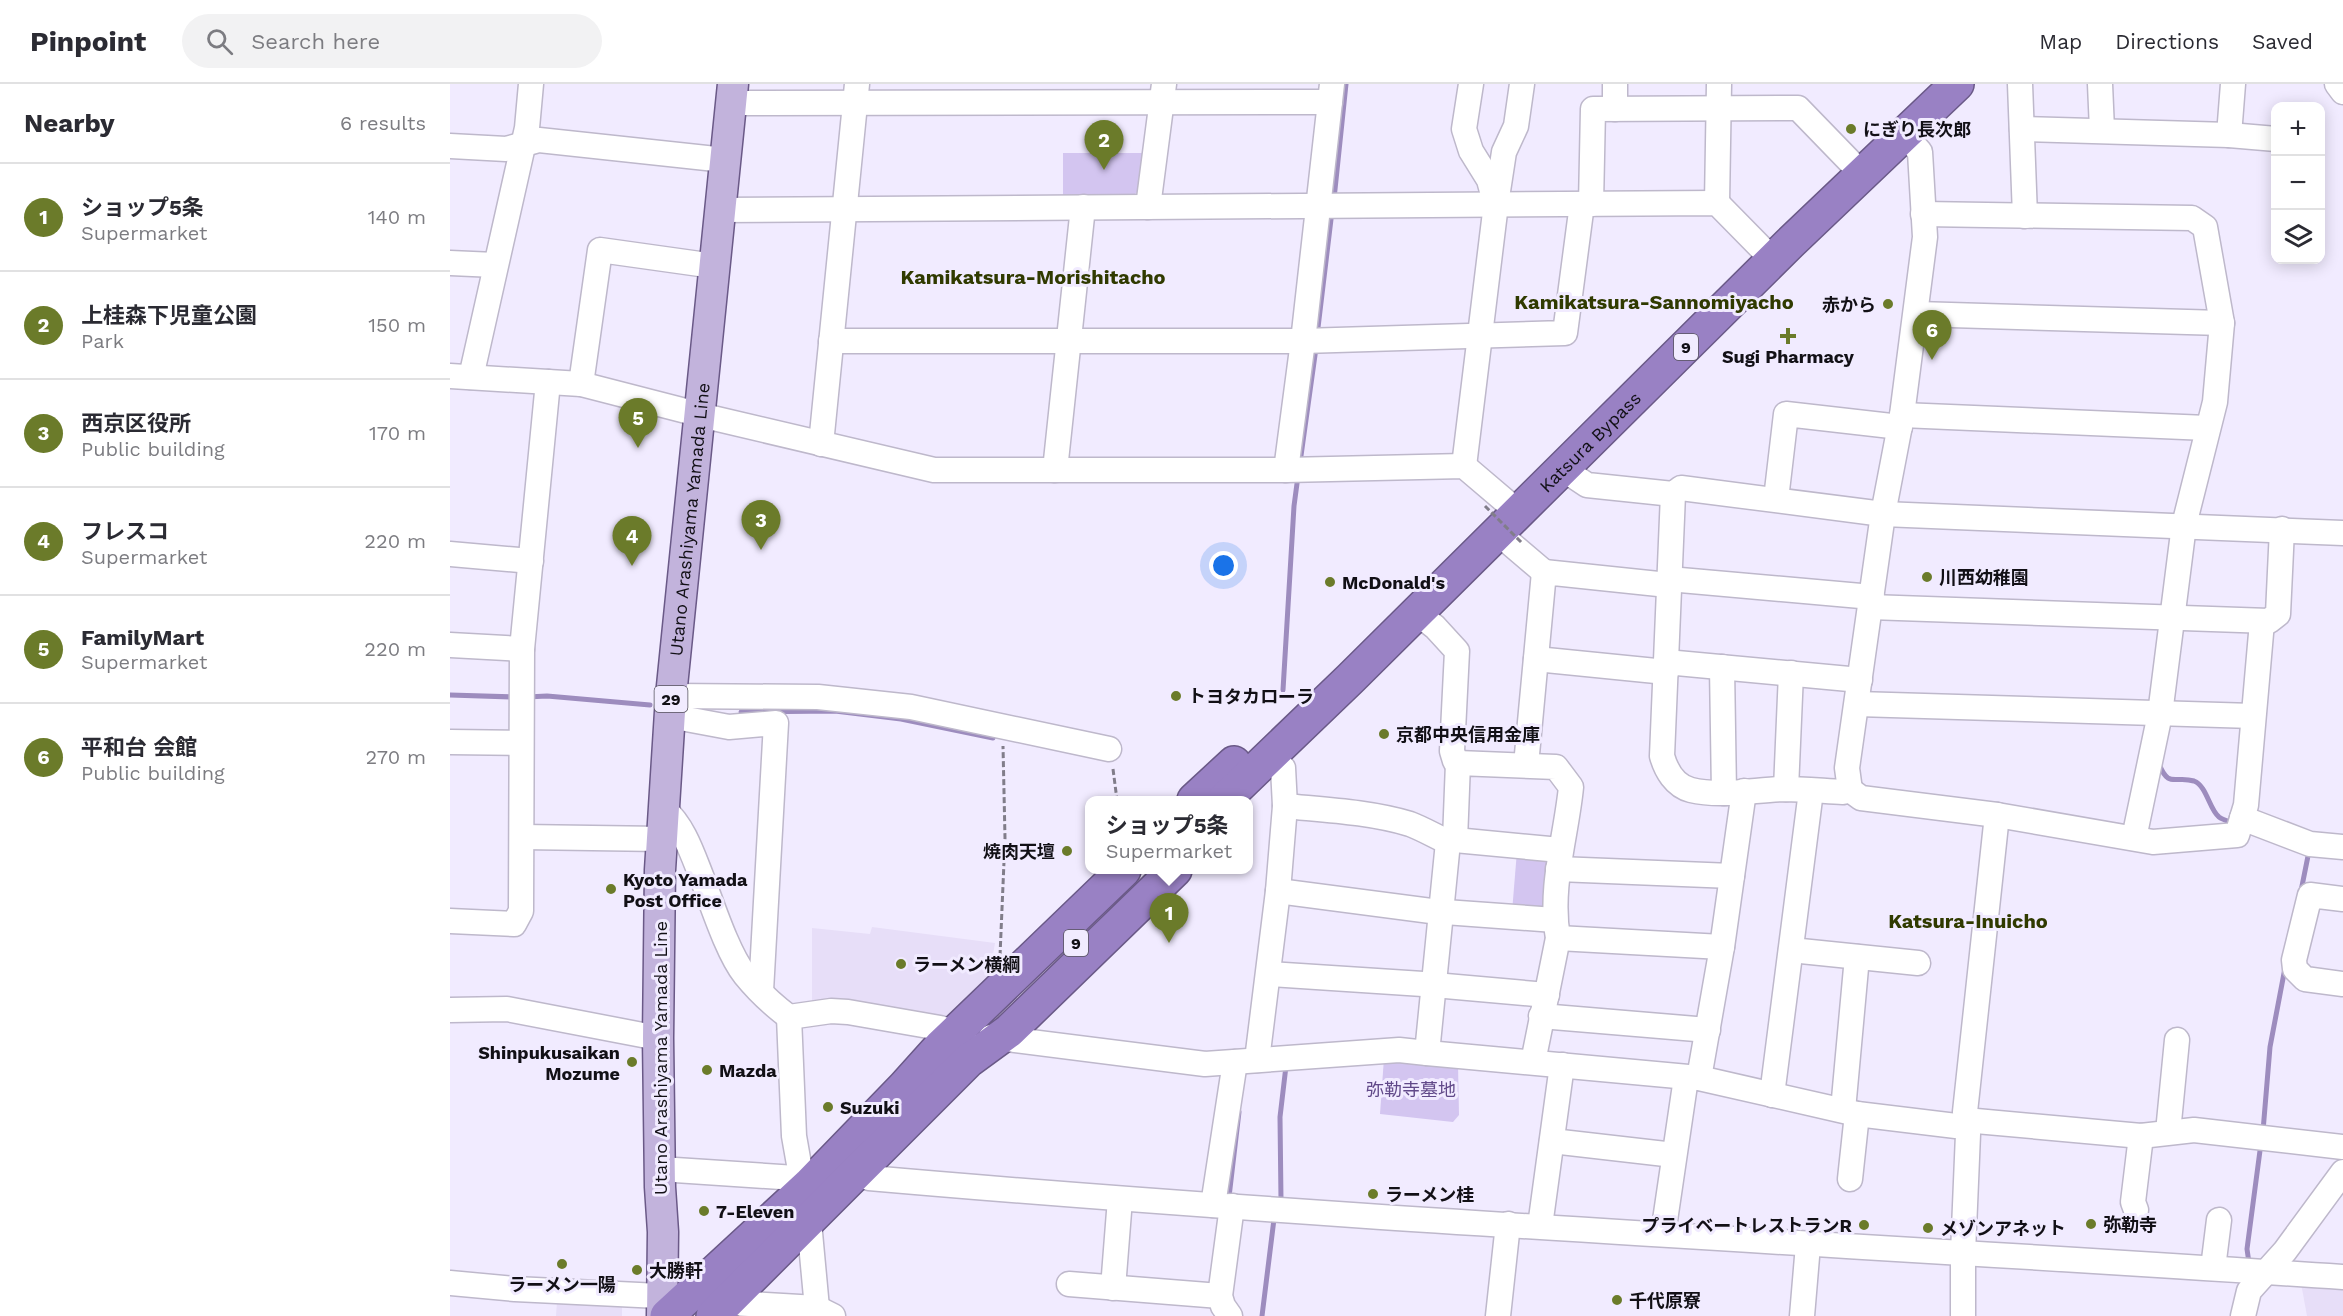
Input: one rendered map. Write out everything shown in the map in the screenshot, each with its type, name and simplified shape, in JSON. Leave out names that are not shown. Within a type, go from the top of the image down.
[{"type":"highway","name":"Katsura Bypass","points":[[1229,796],[1773,260],[1905,135],[1948,87]]},
{"type":"highway","points":[[1253,796],[1283,768],[1408,633],[1417,613]]},
{"type":"highway","points":[[1199,796],[1296,707],[1378,636],[1394,623],[1417,613]]},
{"type":"highway","points":[[687,1307],[809,1221],[845,1166],[979,1033],[1120,874]]},
{"type":"highway","name":"9","points":[[979,1033],[1148,874]]},
{"type":"highway","points":[[979,1033],[1009,1031],[1171,874]]},
{"type":"highway","points":[[687,1307],[809,1185],[845,1166]]},
{"type":"main road","name":"Utano Arashiyama Yamada Line","points":[[687,1307],[663,1232],[658,1038],[662,839],[671,706],[698,414],[732,94]]},
{"type":"street","points":[[531,84],[522,145],[495,265],[461,376],[581,384],[934,470],[1286,470],[1464,466]]},
{"type":"street","points":[[1471,84],[1464,129],[1471,151],[1489,180],[1496,204]]},
{"type":"street","points":[[1522,84],[1516,126],[1504,152],[1496,204],[1464,466],[1544,572],[1526,765]]},
{"type":"street","points":[[1615,84],[1615,109]]},
{"type":"street","points":[[1717,203],[1719,84]]},
{"type":"street","points":[[2020,84],[2025,216]]},
{"type":"street","points":[[2100,84],[2102,130]]},
{"type":"street","points":[[2229,135],[2233,84]]},
{"type":"street","points":[[2337,84],[2343,92]]},
{"type":"street","points":[[1148,207],[1163,93]]},
{"type":"street","points":[[732,94],[1331,93],[1286,470]]},
{"type":"street","points":[[821,444],[856,94]]},
{"type":"street","points":[[831,341],[1303,341],[1565,333],[1587,204],[1593,109],[1798,108],[1862,174]]},
{"type":"street","points":[[2022,129],[2102,130],[2271,139]]},
{"type":"street","points":[[1850,790],[1847,768],[1883,514],[1901,421],[1917,314],[1925,237],[1920,152],[1905,135]]},
{"type":"street","points":[[450,146],[506,149],[539,140],[725,160]]},
{"type":"street","points":[[719,210],[1717,203],[1773,260]]},
{"type":"street","points":[[1055,470],[1083,207]]},
{"type":"street","points":[[1923,214],[2192,219],[2205,227],[2222,324],[2215,402],[2184,525],[2160,714],[2134,838]]},
{"type":"street","points":[[581,384],[600,250],[714,266]]},
{"type":"street","points":[[450,263],[495,265]]},
{"type":"street","points":[[1917,314],[2222,324]]},
{"type":"street","points":[[450,921],[514,924],[521,911],[522,649],[548,382]]},
{"type":"street","points":[[1776,499],[1786,414],[1901,421],[2207,428]]},
{"type":"street","points":[[1563,469],[1587,485],[1673,494],[1681,488],[1883,514],[2343,533]]},
{"type":"street","points":[[1673,494],[1663,759],[1676,782],[1689,790],[1734,792],[1786,789],[1850,790],[1862,798],[1997,815],[2152,842],[2237,835],[2246,805],[2262,622]]},
{"type":"street","points":[[1544,572],[1871,602],[2262,622],[2269,621],[2278,614],[2282,529]]},
{"type":"street","points":[[450,554],[531,561]]},
{"type":"street","points":[[1417,613],[1435,627],[1457,651],[1452,751],[1458,763],[1427,1053]]},
{"type":"street","points":[[450,645],[522,649]]},
{"type":"street","points":[[1536,659],[1666,667],[1722,667],[1860,680]]},
{"type":"street","points":[[1663,1234],[1674,1155],[1693,1078],[1708,1030],[1732,876],[1734,792],[1722,667]]},
{"type":"street","points":[[1786,789],[1791,673]]},
{"type":"street","points":[[671,706],[830,699],[912,707],[1109,749]]},
{"type":"street","points":[[1857,704],[2253,716]]},
{"type":"street","points":[[671,706],[729,727],[776,723],[761,991]]},
{"type":"street","points":[[450,742],[521,743]]},
{"type":"street","points":[[1458,763],[1556,767],[1570,787],[1559,860],[1557,929],[1533,1062]]},
{"type":"street","points":[[1069,1284],[1113,1288],[1219,1309],[1222,1206],[1246,1061],[1269,974],[1285,806],[1283,768]]},
{"type":"street","points":[[1772,1095],[1811,791]]},
{"type":"street","points":[[1285,806],[1363,814],[1394,820],[1451,841],[1559,860],[1732,876]]},
{"type":"street","points":[[664,809],[675,819],[686,839],[726,938],[744,974],[769,1001],[789,1017],[848,1011],[979,1033],[1204,1064],[1399,1050],[1693,1078],[1850,1112],[1956,1126],[1976,1121],[2141,1136],[2194,1130],[2343,1147]]},
{"type":"street","points":[[1963,1316],[1968,1134],[1965,1112],[1997,815]]},
{"type":"street","points":[[2240,823],[2310,844],[2343,847]]},
{"type":"street","points":[[522,837],[662,839]]},
{"type":"street","points":[[1278,891],[1557,929],[1722,947]]},
{"type":"street","points":[[2343,899],[2310,895],[2294,960],[2295,969],[2305,980],[2343,984]]},
{"type":"street","points":[[1791,950],[1918,963]]},
{"type":"street","points":[[1850,1179],[1850,1112],[1857,957]]},
{"type":"street","points":[[1269,974],[1434,985],[1544,1005],[1708,1030]]},
{"type":"street","points":[[450,1010],[507,1009],[658,1038]]},
{"type":"street","points":[[789,1017],[794,1136],[800,1170],[809,1185]]},
{"type":"street","points":[[2168,1132],[2177,1040]]},
{"type":"street","points":[[1540,1226],[1562,1065]]},
{"type":"street","points":[[2136,1210],[2133,1202],[2141,1136]]},
{"type":"street","points":[[1552,1141],[1674,1155]]},
{"type":"street","points":[[845,1166],[869,1178],[1120,1199],[1808,1245],[2343,1277]]},
{"type":"street","points":[[660,1169],[796,1178],[809,1185]]},
{"type":"street","points":[[2243,1316],[2250,1291],[2285,1251],[2343,1172]]},
{"type":"street","points":[[1113,1288],[1120,1199]]},
{"type":"street","points":[[2213,1268],[2219,1220]]},
{"type":"street","points":[[450,1283],[687,1307],[814,1312],[809,1221]]},
{"type":"street","points":[[1498,1316],[1508,1224]]},
{"type":"street","points":[[1802,1316],[1808,1245]]},
{"type":"path","points":[[999,967],[1005,838],[1003,726]]},
{"type":"path","points":[[1109,749],[1116,796]]},
{"type":"shaded area","name":"ラーメン横綱","points":[[872,927],[995,943],[988,984],[940,1022],[812,1001],[812,928],[870,934]]},
{"type":"shaded area","points":[[2301,1283],[2343,1287],[2343,1316],[2307,1316]]},
{"type":"shaded area","points":[[557,1301],[622,1302],[622,1316],[556,1316]]},
{"type":"green space","points":[[1063,153],[1148,153],[1144,186],[1134,195],[1063,197]]},
{"type":"green space","points":[[1517,851],[1547,855],[1550,910],[1512,912]]},
{"type":"green space","name":"弥勒寺墓地","points":[[1384,1058],[1458,1064],[1459,1115],[1453,1122],[1380,1114]]},
{"type":"waterway","points":[[1334,199],[1346,84]]},
{"type":"waterway","points":[[1317,336],[1332,211]]},
{"type":"waterway","points":[[1300,463],[1316,348]]},
{"type":"waterway","points":[[1283,690],[1294,506],[1298,476]]},
{"type":"waterway","points":[[450,695],[514,697]]},
{"type":"waterway","points":[[527,697],[547,696],[650,705]]},
{"type":"waterway","points":[[741,712],[835,711],[901,719],[993,738]]},
{"type":"waterway","points":[[2159,764],[2169,779],[2194,781],[2198,784],[2216,813],[2233,823]]},
{"type":"waterway","points":[[2301,891],[2309,851]]},
{"type":"waterway","points":[[2263,1131],[2270,1047],[2285,968]]},
{"type":"waterway","points":[[1281,1200],[1280,1117],[1286,1066]]},
{"type":"waterway","points":[[1229,1197],[1239,1112]]},
{"type":"waterway","points":[[2249,1263],[2247,1249],[2261,1143]]},
{"type":"waterway","points":[[1262,1316],[1274,1219]]},
{"type":"tunnel","points":[[962,1053],[1000,1016]]},
{"type":"place","name":"にぎり長次郎","points":[[1851,129]]},
{"type":"place","name":"上桂森下児童公園","points":[[1104,170]]},
{"type":"place","name":"赤から","points":[[1888,304]]},
{"type":"place","name":"Sugi Pharmacy","points":[[1788,336]]},
{"type":"place","name":"平和台 会館","points":[[1932,360]]},
{"type":"place","name":"FamilyMart","points":[[638,448]]},
{"type":"place","name":"西京区役所","points":[[761,550]]},
{"type":"place","name":"フレスコ","points":[[632,566]]},
{"type":"place","name":"川西幼稚園","points":[[1927,577]]},
{"type":"place","name":"McDonald's","points":[[1330,582]]},
{"type":"place","name":"トヨタカローラ","points":[[1176,696]]},
{"type":"place","name":"京都中央信用金庫","points":[[1384,734]]},
{"type":"place","name":"焼肉天壇","points":[[1067,851]]},
{"type":"place","name":"Kyoto Yamada Post Office","points":[[611,889]]},
{"type":"place","name":"ショップ5条","points":[[1169,943]]},
{"type":"place","name":"ラーメン横綱","points":[[901,964]]},
{"type":"place","name":"Shinpukusaikan Mozume","points":[[632,1062]]},
{"type":"place","name":"Mazda","points":[[707,1070]]},
{"type":"place","name":"Suzuki","points":[[828,1107]]},
{"type":"place","name":"ラーメン桂","points":[[1373,1194]]},
{"type":"place","name":"7-Eleven","points":[[704,1211]]},
{"type":"place","name":"弥勒寺","points":[[2091,1224]]},
{"type":"place","name":"プライベートレストランR","points":[[1864,1225]]},
{"type":"place","name":"メゾンアネット","points":[[1928,1228]]},
{"type":"place","name":"ラーメン一陽","points":[[562,1264]]},
{"type":"place","name":"大勝軒","points":[[637,1270]]},
{"type":"place","name":"千代原寮","points":[[1617,1300]]},
{"type":"district","name":"Kamikatsura-Morishitacho","points":[[1033,277]]},
{"type":"district","name":"Kamikatsura-Sannomiyacho","points":[[1654,302]]},
{"type":"district","name":"Katsura-Inuicho","points":[[1968,921]]}]
